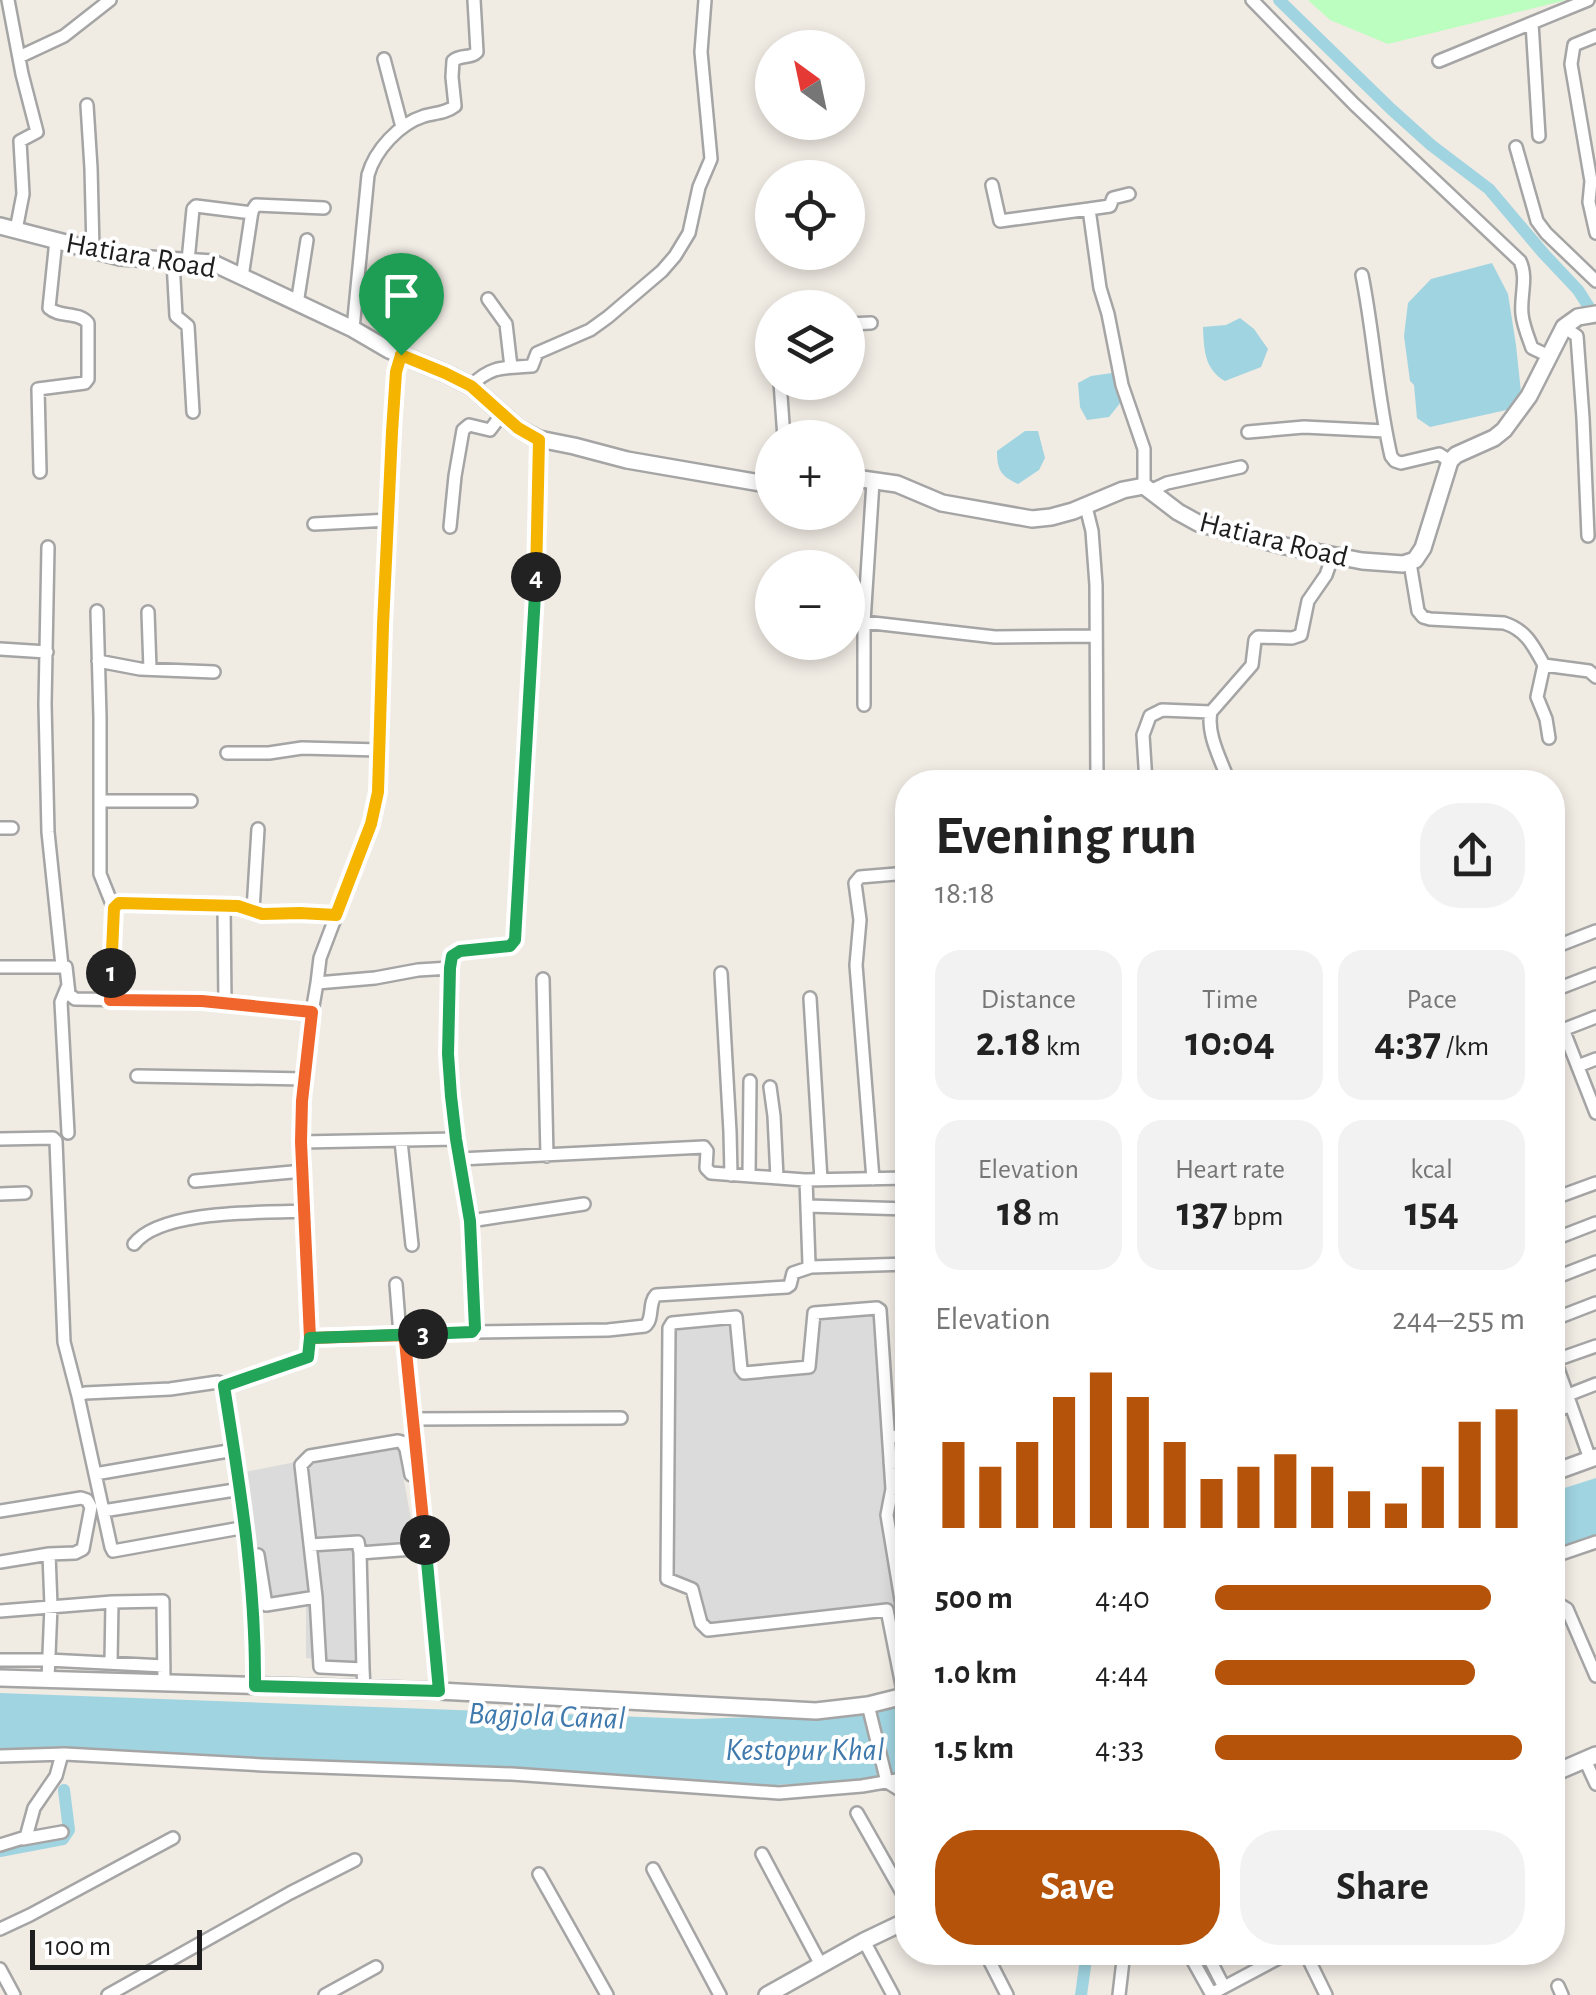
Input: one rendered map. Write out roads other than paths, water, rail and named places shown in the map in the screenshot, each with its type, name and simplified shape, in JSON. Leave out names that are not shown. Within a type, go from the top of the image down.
[{"type":"street","points":[[8,0],[6,21],[37,133],[20,142],[23,194],[8,228]]},
{"type":"street","points":[[19,57],[64,36],[110,0]]},
{"type":"street","points":[[352,329],[371,163],[402,127],[455,106],[453,61],[477,52],[474,0]]},
{"type":"street","points":[[471,386],[484,373],[511,366],[532,366],[537,353],[590,330],[662,271],[689,233],[699,188],[711,159],[701,52],[705,0]]},
{"type":"street","points":[[1252,0],[1354,104],[1520,262],[1524,273],[1522,318],[1532,348],[1549,356]]},
{"type":"street","points":[[1440,61],[1588,0]]},
{"type":"street","points":[[1532,23],[1539,136]]},
{"type":"street","points":[[1596,36],[1574,44],[1571,64],[1592,181],[1590,202],[1596,233]]},
{"type":"street","points":[[384,59],[402,127]]},
{"type":"street","points":[[87,106],[92,250]]},
{"type":"street","points":[[1516,147],[1537,221],[1596,282]]},
{"type":"street","points":[[992,185],[1000,221],[1110,206],[1112,198],[1129,194]]},
{"type":"street","points":[[242,276],[254,207],[259,204],[324,208]]},
{"type":"street","points":[[193,412],[188,326],[176,316],[181,261],[194,209],[196,206],[252,213]]},
{"type":"street","points":[[1088,209],[1100,288],[1122,385],[1144,449],[1147,488]]},
{"type":"street","name":"Hatiara Road","points":[[8,228],[120,257],[212,264],[471,386],[518,428],[539,440],[665,468],[755,481]]},
{"type":"street","points":[[40,472],[38,389],[88,379],[88,323],[82,317],[54,313],[49,308],[56,240]]},
{"type":"street","points":[[297,304],[307,240]]},
{"type":"street","points":[[1362,275],[1391,456],[1398,463],[1439,454],[1450,460]]},
{"type":"street","points":[[488,300],[506,324],[511,366]]},
{"type":"street","points":[[1550,738],[1537,697],[1544,665],[1526,636],[1504,623],[1423,617],[1418,610],[1410,562],[1424,548],[1450,460],[1504,430],[1529,396],[1564,327],[1578,316],[1596,314]]},
{"type":"street","points":[[865,323],[871,322]]},
{"type":"street","points":[[1564,327],[1577,336],[1588,536]]},
{"type":"street","points":[[224,1386],[308,1357],[301,1142],[305,1080],[320,958],[376,809],[396,377],[401,355]]},
{"type":"street","points":[[450,527],[464,430],[470,426],[489,430],[502,414]]},
{"type":"street","points":[[1248,432],[1304,426],[1385,431]]},
{"type":"street","points":[[474,1332],[470,1221],[456,1139],[448,1054],[450,968],[452,956],[460,951],[510,946],[515,940],[539,529],[539,440]]},
{"type":"street","points":[[865,480],[897,484],[942,503],[1032,518],[1086,507],[1124,490],[1241,467]]},
{"type":"street","points":[[865,606],[873,482]]},
{"type":"street","name":"Hatiara Road","points":[[1147,488],[1198,524],[1362,562],[1410,562]]},
{"type":"street","points":[[1086,507],[1095,568],[1097,770]]},
{"type":"street","points":[[314,524],[389,520]]},
{"type":"street","points":[[48,547],[45,754],[48,832],[62,966]]},
{"type":"street","points":[[1225,770],[1208,719],[1211,712],[1252,665],[1258,637],[1301,635],[1308,601],[1326,575],[1332,555]]},
{"type":"street","points":[[96,611],[100,874],[114,909]]},
{"type":"street","points":[[148,612],[150,670]]},
{"type":"street","points":[[865,622],[995,638],[1096,636]]},
{"type":"street","points":[[0,648],[46,652]]},
{"type":"street","points":[[864,660],[864,705]]},
{"type":"street","points":[[98,661],[150,670],[214,672]]},
{"type":"street","points":[[1544,665],[1589,671],[1596,677]]},
{"type":"street","points":[[1145,770],[1142,734],[1150,716],[1162,710],[1211,712]]},
{"type":"street","points":[[227,752],[302,748],[380,750]]},
{"type":"street","points":[[100,801],[191,801]]},
{"type":"street","points":[[254,910],[258,829]]},
{"type":"street","points":[[873,1178],[856,964],[860,920],[856,880],[895,874]]},
{"type":"street","points":[[110,1000],[114,905],[119,903],[224,906],[262,914],[336,915]]},
{"type":"street","points":[[224,906],[225,1004]]},
{"type":"street","points":[[1565,943],[1595,933]]},
{"type":"street","points":[[0,967],[67,968],[69,994],[75,999],[202,1001],[312,1012]]},
{"type":"street","points":[[317,983],[450,968]]},
{"type":"street","points":[[721,973],[731,1174]]},
{"type":"street","points":[[1565,986],[1596,974]]},
{"type":"street","points":[[544,979],[547,1156]]},
{"type":"street","points":[[68,985],[61,1002],[68,1133]]},
{"type":"street","points":[[810,998],[821,1180]]},
{"type":"street","points":[[1565,1029],[1596,1017]]},
{"type":"street","points":[[1565,1044],[1595,1106]]},
{"type":"street","points":[[1578,1066],[1596,1059]]},
{"type":"street","points":[[138,1076],[305,1080]]},
{"type":"street","points":[[749,1176],[750,1081]]},
{"type":"street","points":[[770,1086],[777,1178]]},
{"type":"street","points":[[0,1139],[56,1141],[64,1342],[110,1547],[113,1550],[246,1527]]},
{"type":"street","points":[[301,1142],[456,1139]]},
{"type":"street","points":[[400,1141],[412,1245]]},
{"type":"street","points":[[460,1159],[704,1147],[708,1170],[731,1174],[806,1180],[895,1178]]},
{"type":"street","points":[[195,1181],[303,1171]]},
{"type":"street","points":[[806,1180],[811,1267]]},
{"type":"street","points":[[1565,1194],[1596,1183]]},
{"type":"street","points":[[0,1194],[26,1193]]},
{"type":"street","points":[[470,1221],[584,1204]]},
{"type":"street","points":[[808,1206],[895,1209]]},
{"type":"street","points":[[134,1244],[144,1232],[184,1218],[305,1211]]},
{"type":"street","points":[[1565,1235],[1596,1223]]},
{"type":"street","points":[[1565,1275],[1596,1262]]},
{"type":"street","points":[[310,1338],[645,1326],[656,1295],[787,1287],[793,1272],[811,1267],[895,1264]]},
{"type":"street","points":[[396,1284],[439,1691]]},
{"type":"street","points":[[1565,1315],[1596,1303]]},
{"type":"street","points":[[895,1565],[887,1516],[892,1489],[878,1308],[814,1313],[810,1366],[791,1370],[742,1372],[736,1317],[670,1324],[666,1578],[692,1589],[702,1627],[708,1630],[895,1608]]},
{"type":"street","points":[[1565,1353],[1596,1346]]},
{"type":"street","points":[[78,1396],[85,1392],[170,1389],[218,1382],[224,1386],[246,1527],[254,1614],[255,1686]]},
{"type":"street","points":[[1565,1403],[1596,1384]]},
{"type":"street","points":[[1565,1388],[1593,1458],[1565,1468]]},
{"type":"street","points":[[412,1420],[620,1418]]},
{"type":"street","points":[[888,1437],[895,1436]]},
{"type":"street","points":[[320,1688],[316,1597],[302,1462],[310,1456],[402,1442],[409,1464],[419,1544],[412,1549],[360,1553]]},
{"type":"street","points":[[95,1474],[234,1450]]},
{"type":"street","points":[[890,1464],[895,1463]]},
{"type":"street","points":[[103,1511],[241,1488]]},
{"type":"street","points":[[0,1512],[81,1498],[88,1500],[91,1507],[83,1549],[0,1562]]},
{"type":"street","points":[[310,1545],[354,1542],[360,1546],[364,1689]]},
{"type":"street","points":[[1565,1552],[1596,1542]]},
{"type":"street","points":[[48,1679],[49,1554]]},
{"type":"street","points":[[258,1554],[266,1604],[316,1597]]},
{"type":"street","points":[[0,1611],[163,1601],[164,1674]]},
{"type":"street","points":[[111,1663],[112,1602]]},
{"type":"street","points":[[1565,1608],[1596,1676]]},
{"type":"street","points":[[887,1610],[895,1646]]},
{"type":"street","points":[[0,1660],[111,1663],[255,1686],[439,1691],[870,1714],[895,1701]]},
{"type":"street","points":[[320,1666],[364,1670]]},
{"type":"street","points":[[0,1678],[164,1674]]},
{"type":"street","points":[[870,1714],[886,1779],[895,1786]]},
{"type":"street","points":[[23,1839],[36,1804],[56,1776],[62,1754]]},
{"type":"street","points":[[0,1756],[62,1754],[262,1766],[512,1774],[780,1793],[895,1779]]},
{"type":"street","points":[[1565,1769],[1590,1758],[1596,1784]]},
{"type":"street","points":[[857,1813],[895,1880]]},
{"type":"street","points":[[0,1844],[62,1832]]},
{"type":"street","points":[[0,1929],[172,1838]]},
{"type":"street","points":[[762,1854],[823,1963]]},
{"type":"street","points":[[116,1993],[355,1860]]},
{"type":"street","points":[[652,1869],[720,1995]]},
{"type":"street","points":[[539,1874],[607,1995]]},
{"type":"street","points":[[767,1995],[895,1926]]},
{"type":"street","points":[[864,1941],[893,1995]]},
{"type":"street","points":[[992,1965],[1007,1994]]},
{"type":"street","points":[[1119,1995],[1122,1965]]},
{"type":"street","points":[[1195,1965],[1211,1994],[1264,1965]]},
{"type":"street","points":[[1213,1965],[1224,1987]]},
{"type":"street","points":[[1311,1965],[1326,1995]]},
{"type":"street","points":[[325,1995],[376,1967]]},
{"type":"street","points":[[0,1969],[14,1995]]},
{"type":"water","points":[[1492,263],[1508,294],[1521,392],[1511,409],[1430,427],[1417,418],[1414,385],[1410,381],[1404,336],[1408,303],[1431,279]]},
{"type":"water","points":[[1240,318],[1254,329],[1268,349],[1261,367],[1225,381],[1209,364],[1203,327],[1226,325]]},
{"type":"water","points":[[1119,372],[1121,402],[1109,417],[1087,420],[1080,407],[1078,383],[1091,376]]},
{"type":"water","points":[[1025,431],[1038,431],[1045,458],[1039,470],[1018,484],[1001,472],[997,451]]},
{"type":"water","points":[[1596,1478],[1596,1550],[1565,1560],[1565,1488]]},
{"type":"water","name":"Kestopur Khal","points":[[0,1693],[695,1719],[877,1713],[895,1707],[895,1773],[872,1780],[775,1785],[0,1752]]},
{"type":"waterway","points":[[1279,0],[1391,109],[1489,189],[1578,290],[1596,318]]},
{"type":"waterway","points":[[0,1851],[63,1839],[69,1830],[64,1790]]},
{"type":"waterway","points":[[1081,1995],[1085,1965]]},
{"type":"water label","name":"Bagjola Canal","points":[[547,1715]]}]
